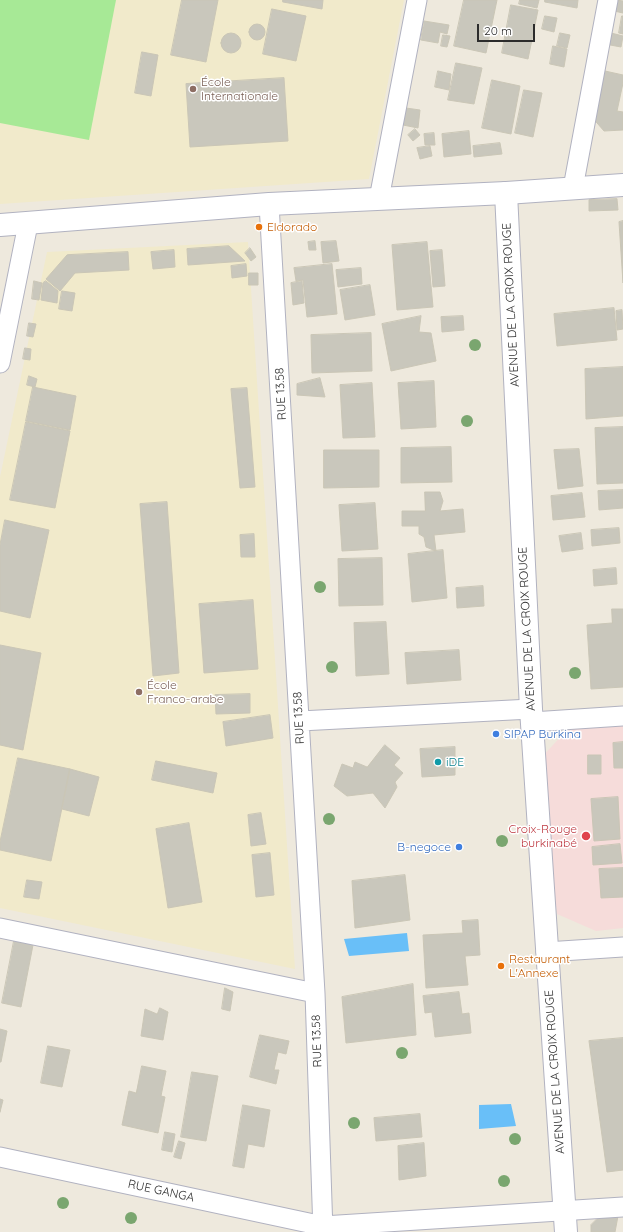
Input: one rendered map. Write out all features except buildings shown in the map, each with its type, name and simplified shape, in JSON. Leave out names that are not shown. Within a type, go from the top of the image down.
[{"type":"street","points":[[379,199],[417,0]]},
{"type":"street","points":[[573,188],[608,0]]},
{"type":"street","points":[[0,225],[270,204],[506,193],[623,185]]},
{"type":"street","name":"AVENUE DE LA CROIX ROUGE","points":[[506,193],[531,715],[546,952],[566,1222]]},
{"type":"street","name":"RUE 13.58","points":[[270,204],[316,993],[323,1229]]},
{"type":"street","points":[[0,363],[28,224]]},
{"type":"street","points":[[300,721],[531,715],[623,716]]},
{"type":"street","points":[[0,928],[316,993]]},
{"type":"street","points":[[546,952],[623,947]]},
{"type":"street","name":"RUE GANGA","points":[[0,1157],[323,1229],[566,1222]]},
{"type":"street","points":[[566,1222],[623,1207]]},
{"type":"shaded area","name":"École Internationale","points":[[0,0],[404,0],[369,179],[0,204]]},
{"type":"shaded area","name":"École Franco-arabe","points":[[248,242],[295,969],[0,908],[0,477],[47,252]]},
{"type":"shaded area","name":"Croix-Rouge burkinabé","points":[[623,716],[623,928],[596,931],[557,914],[540,759],[577,719]]},
{"type":"green space","points":[[0,0],[116,0],[89,140],[0,123]]},
{"type":"water","points":[[407,933],[409,951],[349,956],[344,939]]},
{"type":"water","points":[[511,1104],[516,1126],[479,1129],[479,1105]]},
{"type":"place","name":"École Internationale","points":[[193,89]]},
{"type":"place","name":"Eldorado","points":[[259,227]]},
{"type":"place","name":"École Franco-arabe","points":[[139,692]]},
{"type":"place","name":"SIPAP Burkina","points":[[496,734]]},
{"type":"place","name":"iDE","points":[[438,762]]},
{"type":"place","name":"Croix-Rouge burkinabé","points":[[586,836]]},
{"type":"place","name":"B-negoce","points":[[459,847]]},
{"type":"place","name":"Restaurant L'Annexe","points":[[501,966]]}]
